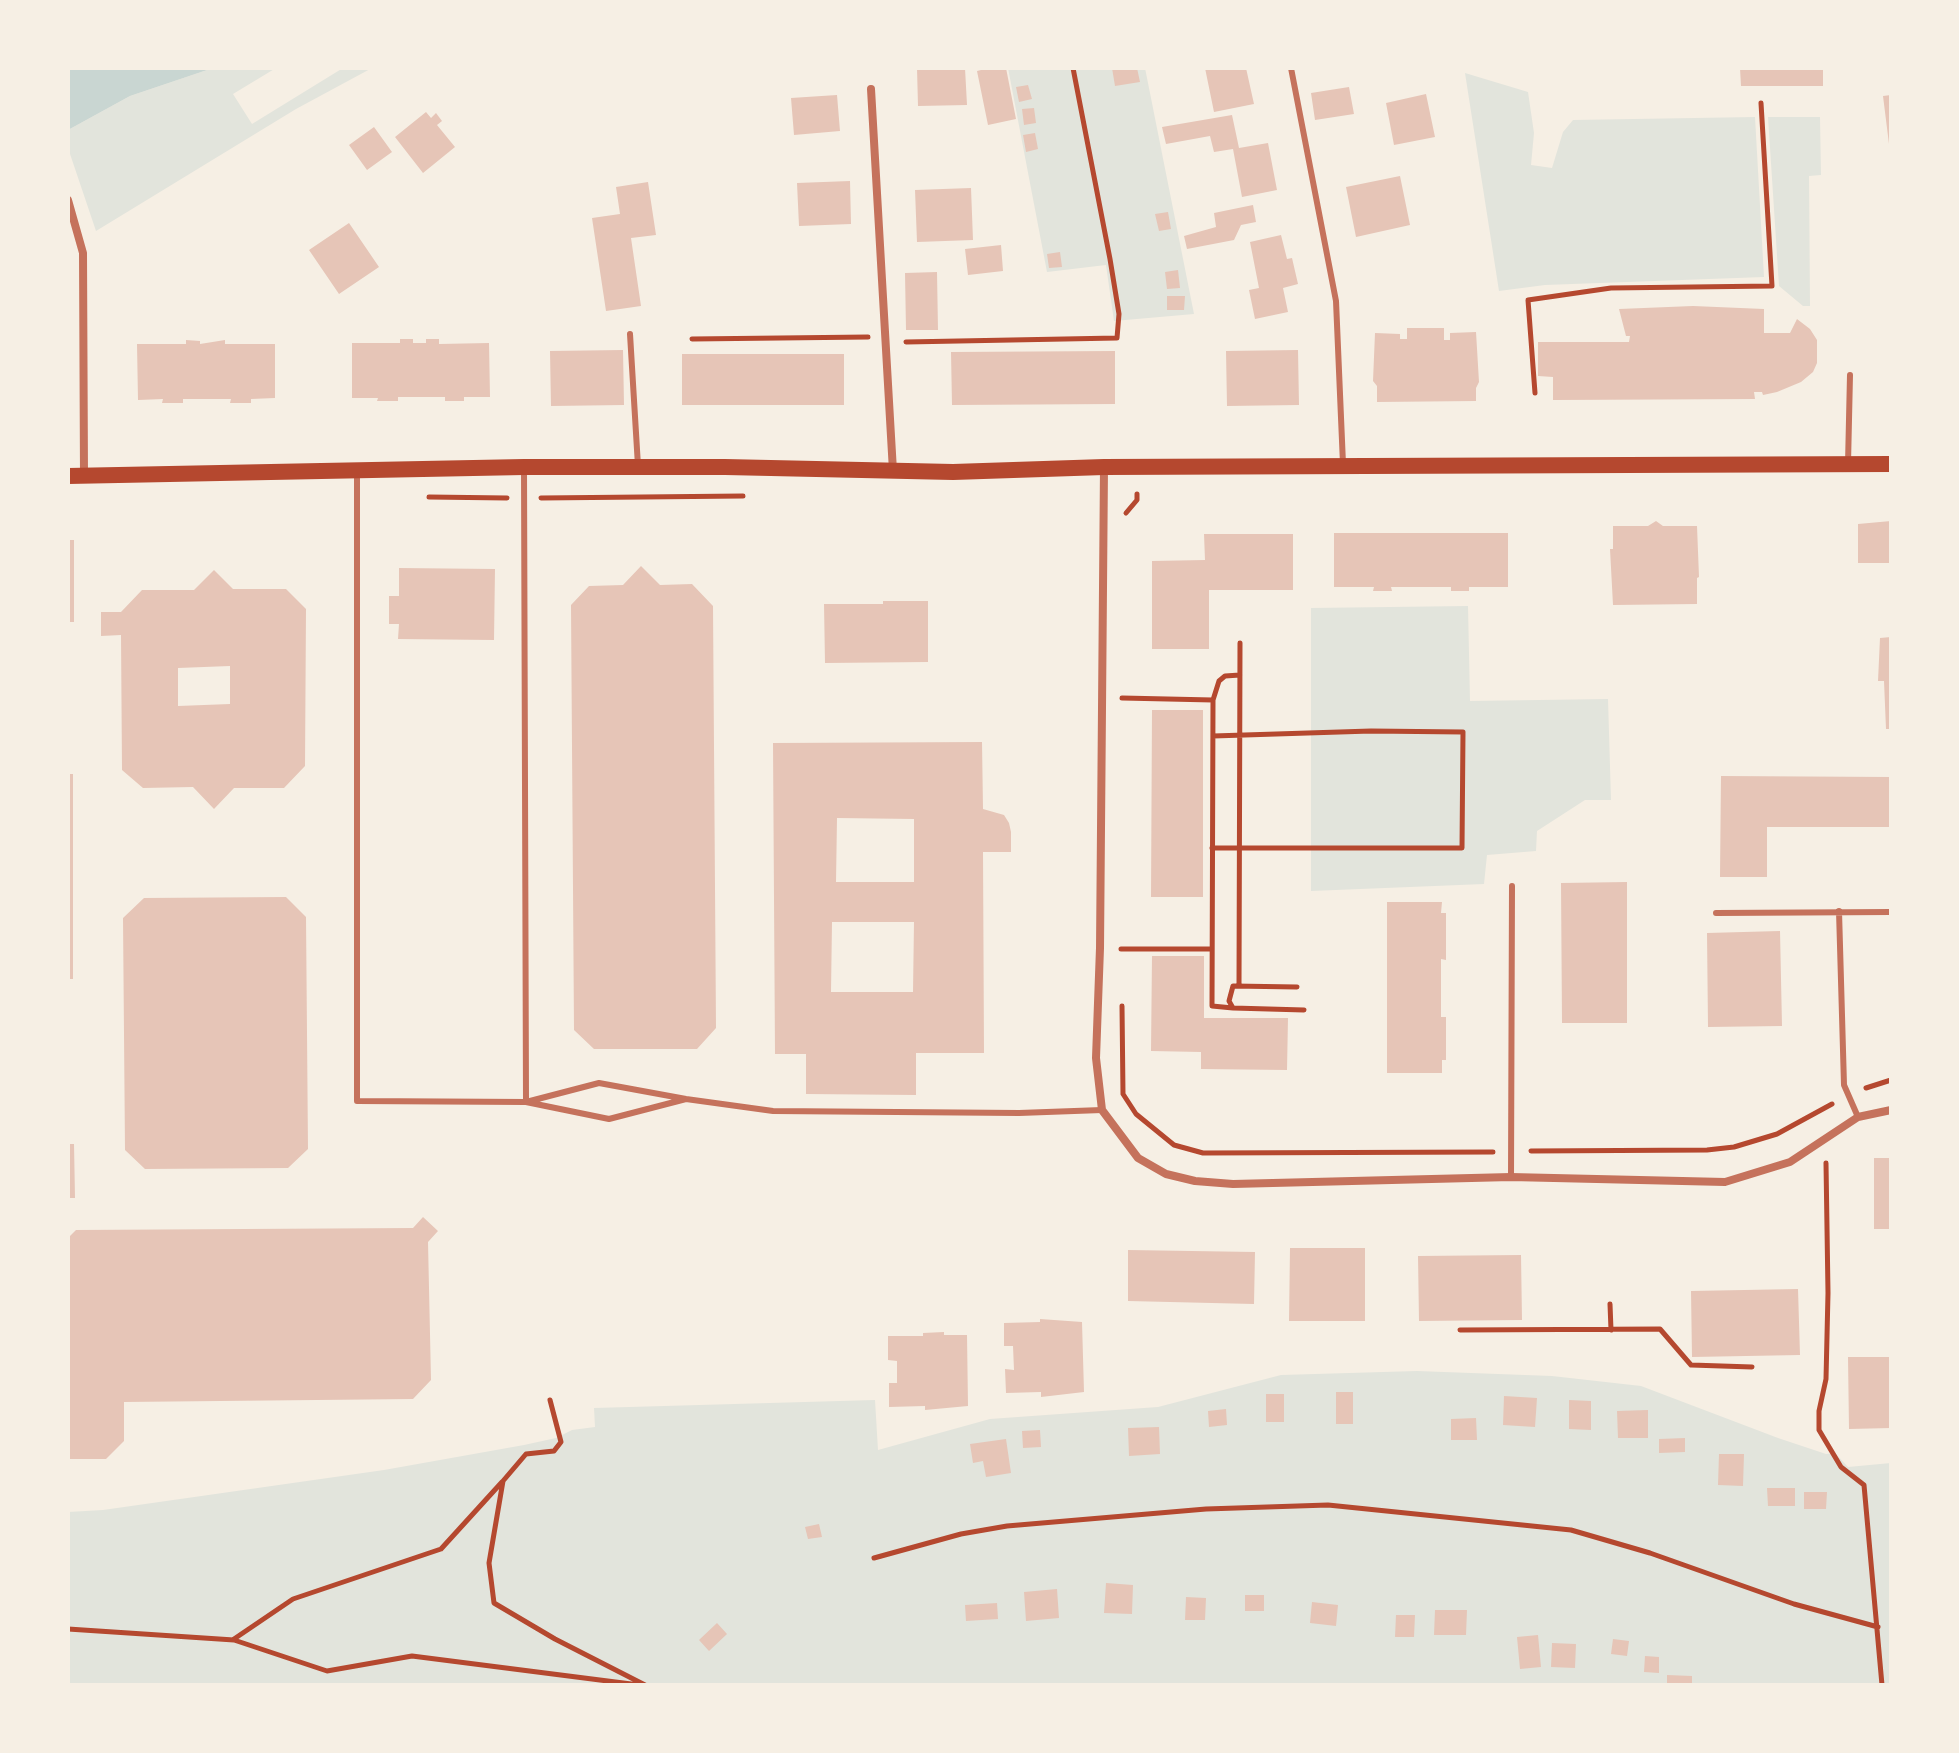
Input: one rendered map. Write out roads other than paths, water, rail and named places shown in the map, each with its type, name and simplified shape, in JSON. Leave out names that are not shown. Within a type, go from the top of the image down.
[{"type":"main road","points":[[76,476],[524,467],[893,471],[1104,467],[1891,464]]},
{"type":"street","points":[[871,89],[893,471]]},
{"type":"street","points":[[68,200],[83,253],[76,476]]},
{"type":"street","points":[[1104,467],[1100,948],[1096,1058],[1102,1110],[1138,1158],[1166,1174],[1195,1181],[1233,1184],[1511,1177],[1725,1182],[1790,1162],[1858,1117],[1891,1110]]},
{"type":"lane","points":[[1291,68],[1336,301],[1343,467]]},
{"type":"lane","points":[[630,334],[638,467]]},
{"type":"lane","points":[[1848,464],[1850,375]]},
{"type":"lane","points":[[524,467],[526,1102]]},
{"type":"lane","points":[[357,469],[357,1101],[526,1102],[609,1119],[686,1099]]},
{"type":"lane","points":[[1511,1177],[1512,886]]},
{"type":"lane","points":[[1839,911],[1844,1085],[1858,1117]]},
{"type":"lane","points":[[1716,913],[1891,912]]},
{"type":"lane","points":[[526,1102],[599,1083],[773,1111],[1019,1113],[1102,1110]]}]
